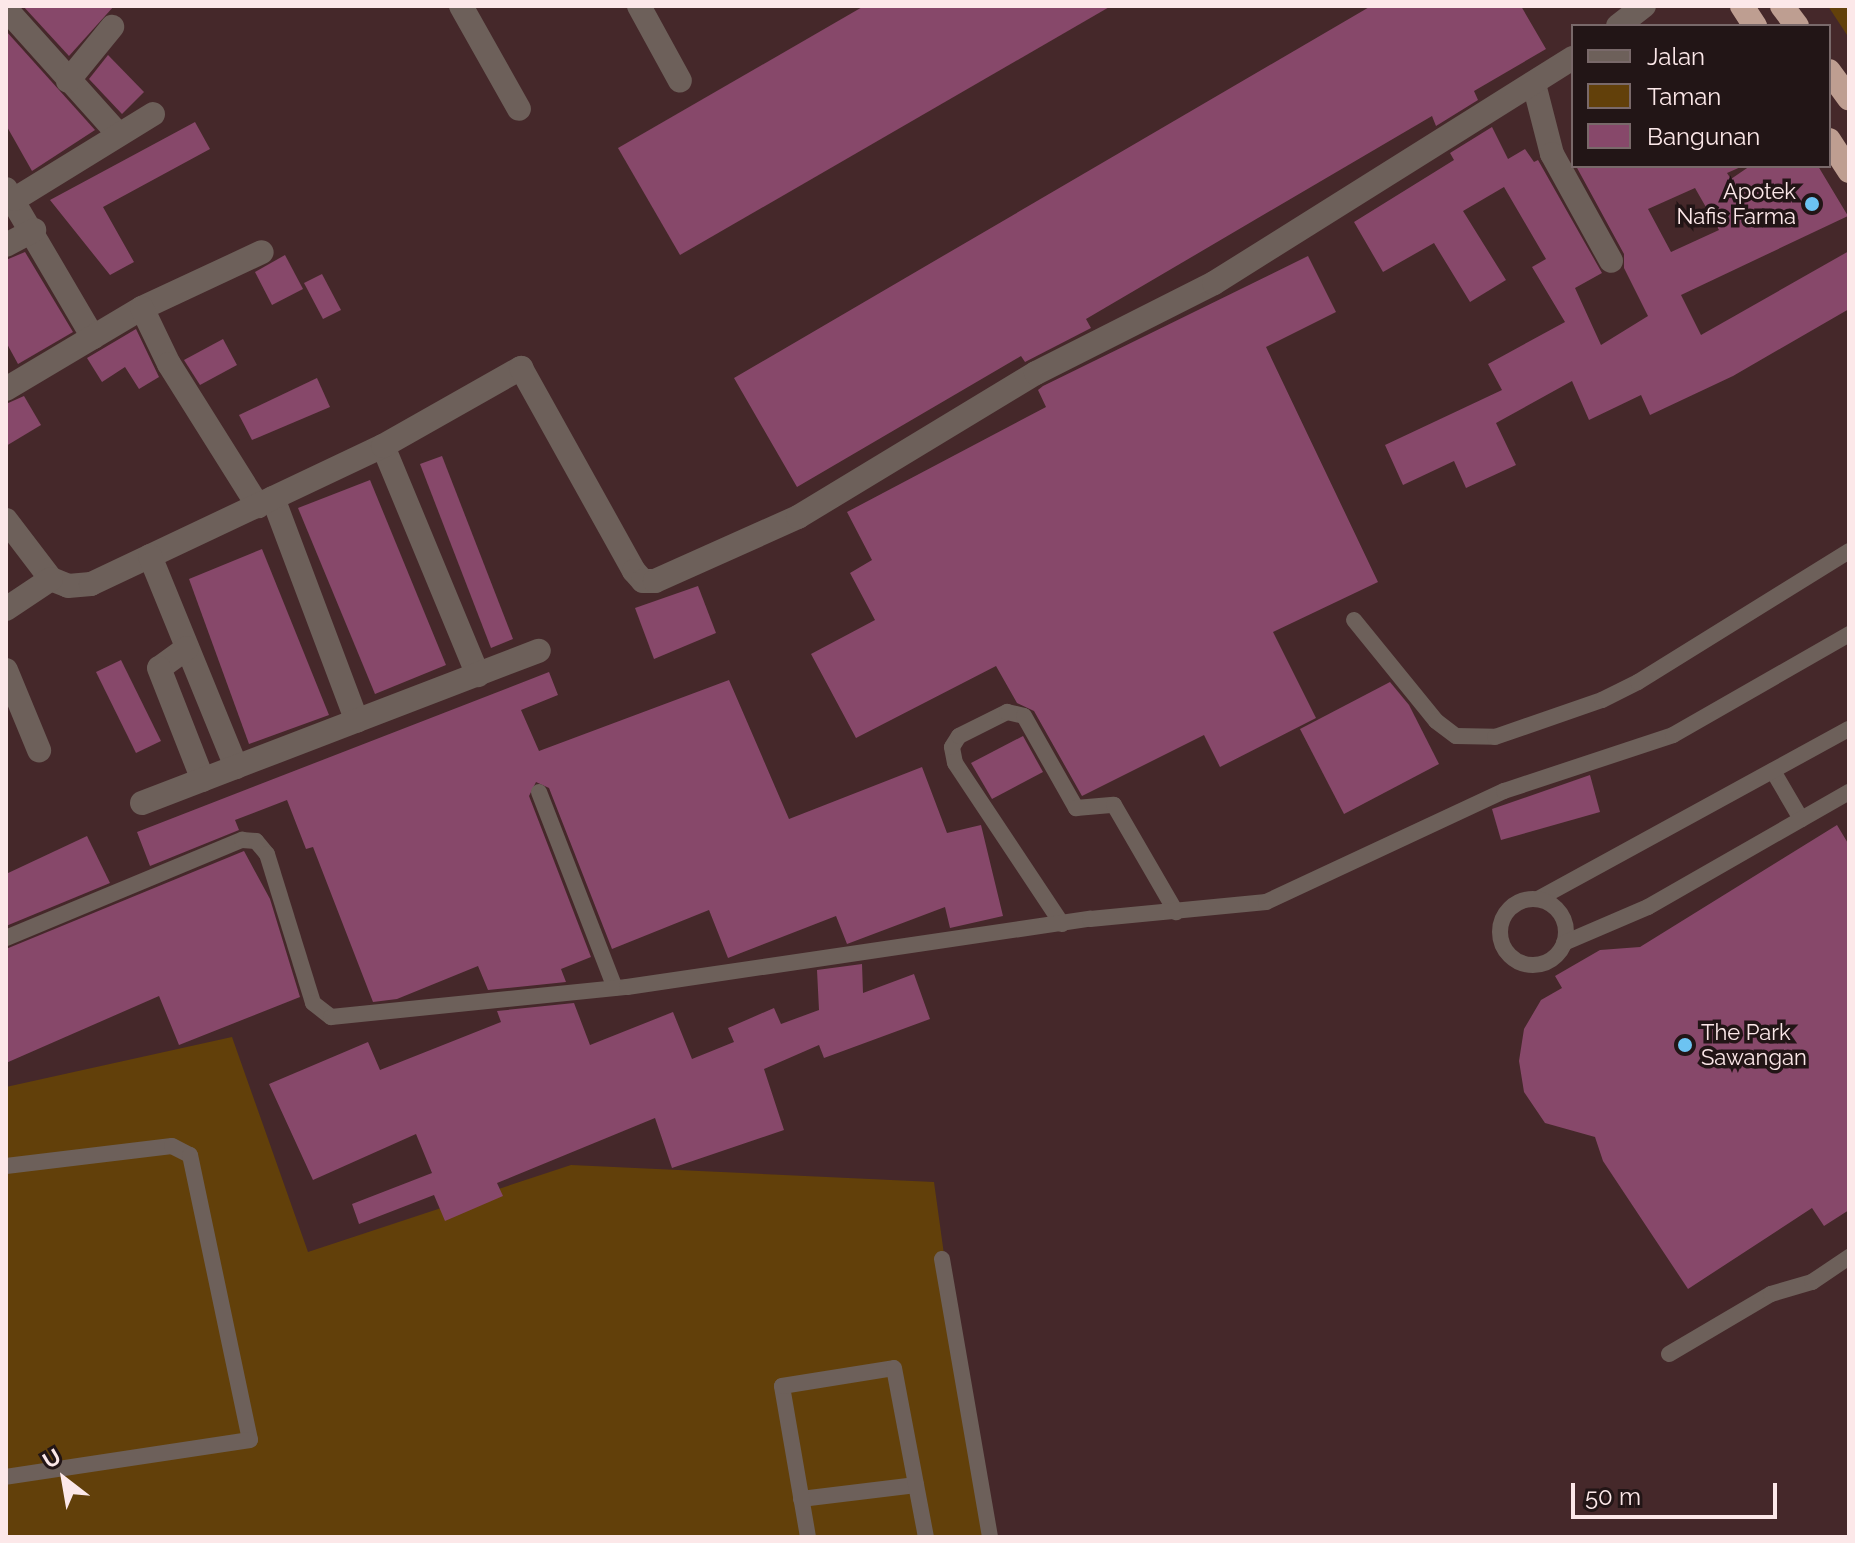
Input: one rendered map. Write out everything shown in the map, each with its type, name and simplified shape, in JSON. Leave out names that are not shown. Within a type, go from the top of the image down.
[{"type":"highway","points":[[1742,6],[1754,24]]},
{"type":"highway","points":[[1782,6],[1796,24]]},
{"type":"highway","points":[[1831,74],[1849,99]]},
{"type":"highway","points":[[1831,143],[1849,171]]},
{"type":"street","points":[[461,6],[519,109]]},
{"type":"street","points":[[639,6],[680,81]]},
{"type":"street","points":[[1621,24],[1644,6]]},
{"type":"street","points":[[6,9],[118,134]]},
{"type":"street","points":[[68,81],[112,27]]},
{"type":"street","points":[[6,520],[51,579],[68,586],[91,584],[383,446],[525,369],[634,571],[643,581],[655,581],[798,517],[1036,373],[1214,283],[1571,59]]},
{"type":"street","points":[[1534,84],[1552,154],[1611,261]]},
{"type":"street","points":[[93,337],[11,194],[153,114]]},
{"type":"street","points":[[6,245],[34,230]]},
{"type":"street","points":[[6,389],[142,308],[262,252]]},
{"type":"street","points":[[142,308],[169,364],[265,502],[357,721]]},
{"type":"street","points":[[383,446],[478,675]]},
{"type":"street","points":[[150,556],[236,767]]},
{"type":"street","points":[[6,609],[51,579]]},
{"type":"street","points":[[187,648],[159,668],[203,780]]},
{"type":"street","points":[[142,803],[539,651]]},
{"type":"street","points":[[6,670],[39,750]]},
{"type":"lane","points":[[1354,620],[1436,721],[1456,736],[1495,737],[1602,700],[1638,682],[1849,551]]},
{"type":"lane","points":[[6,938],[242,840],[256,841],[267,854],[320,1013],[331,1017],[615,988],[1062,924],[1266,902],[1316,882],[1504,791],[1673,735],[1849,634]]},
{"type":"lane","points":[[1062,924],[955,763],[952,747],[959,736],[1007,712],[1024,716],[1076,808],[1114,805],[1176,912]]},
{"type":"lane","points":[[1849,729],[1538,899],[1507,911],[1500,932],[1508,954],[1527,965],[1550,960],[1564,943],[1648,907],[1849,792]]},
{"type":"lane","points":[[1773,771],[1801,819]]},
{"type":"lane","points":[[539,792],[615,988]]},
{"type":"lane","points":[[1538,899],[1564,920],[1564,943]]},
{"type":"lane","points":[[6,1166],[172,1146],[190,1155],[250,1440],[6,1477]]},
{"type":"lane","points":[[1669,1354],[1771,1294],[1812,1282],[1849,1257]]},
{"type":"lane","points":[[942,1259],[990,1537]]},
{"type":"lane","points":[[808,1537],[782,1386],[894,1368],[926,1537]]},
{"type":"lane","points":[[801,1499],[916,1485]]},
{"type":"green space","points":[[1828,6],[1849,6],[1849,38]]},
{"type":"green space","points":[[232,1037],[308,1252],[571,1165],[934,1182],[983,1537],[6,1537],[6,1087]]},
{"type":"building","points":[[23,6],[114,6],[69,56]]},
{"type":"building","points":[[864,6],[1111,6],[680,255],[618,148]]},
{"type":"building","points":[[1371,6],[1521,6],[1546,49],[1474,91],[1478,100],[1436,126],[1432,116],[1086,319],[1091,328],[1025,362],[1021,356],[797,487],[734,378]]},
{"type":"building","points":[[6,31],[95,130],[32,171],[6,125]]},
{"type":"building","points":[[108,55],[144,92],[122,114],[89,79]]},
{"type":"building","points":[[195,122],[210,149],[103,207],[134,262],[110,275],[50,200]]},
{"type":"building","points":[[1492,127],[1508,159],[1525,149],[1534,162],[1538,160],[1602,273],[1575,288],[1601,345],[1648,316],[1624,268],[1624,254],[1577,168],[1738,168],[1727,173],[1731,179],[1747,168],[1819,168],[1848,216],[1681,295],[1701,335],[1849,251],[1849,309],[1733,376],[1650,415],[1641,395],[1589,420],[1572,381],[1496,423],[1516,465],[1466,488],[1454,461],[1403,485],[1385,445],[1502,390],[1488,364],[1565,322],[1532,267],[1546,259],[1504,187],[1463,211],[1506,280],[1470,302],[1434,243],[1383,272],[1354,222],[1454,160],[1450,153]],"holes":[[[1695,188],[1719,230],[1671,252],[1648,209]]]},
{"type":"building","points":[[25,252],[73,332],[18,364],[6,342],[6,260]]},
{"type":"building","points":[[285,255],[303,289],[272,305],[255,272]]},
{"type":"building","points":[[1308,256],[1336,312],[1266,347],[1378,582],[1273,632],[1316,718],[1220,767],[1204,735],[1082,796],[1034,711],[1017,703],[996,666],[856,738],[811,654],[875,620],[850,573],[872,560],[847,512],[1046,407],[1038,390],[1043,386]]},
{"type":"building","points":[[322,274],[341,310],[323,319],[304,283]]},
{"type":"building","points":[[136,329],[159,377],[139,389],[125,367],[102,382],[87,358]]},
{"type":"building","points":[[223,339],[237,365],[200,385],[184,360]]},
{"type":"building","points":[[317,378],[330,407],[252,440],[239,415]]},
{"type":"building","points":[[24,396],[41,425],[6,446],[6,404]]},
{"type":"building","points":[[442,456],[513,639],[491,648],[420,464]]},
{"type":"building","points":[[370,480],[446,665],[375,694],[298,508]]},
{"type":"building","points":[[262,549],[329,715],[249,744],[189,579]]},
{"type":"building","points":[[698,586],[716,633],[654,659],[635,608]]},
{"type":"building","points":[[121,660],[161,741],[136,753],[96,672]]},
{"type":"building","points":[[549,672],[558,695],[521,710],[539,751],[729,680],[789,819],[922,767],[947,833],[981,825],[1003,916],[950,928],[945,907],[847,944],[836,916],[728,958],[709,910],[612,949],[549,788],[536,782],[529,796],[591,957],[561,969],[566,982],[488,990],[478,966],[397,999],[373,1002],[313,847],[306,849],[287,800],[235,820],[239,830],[150,866],[137,832]]},
{"type":"building","points":[[1390,682],[1409,705],[1439,764],[1344,814],[1300,729]]},
{"type":"building","points":[[1023,736],[1043,772],[992,799],[971,763]]},
{"type":"building","points":[[1590,775],[1600,812],[1501,840],[1492,809]]},
{"type":"building","name":"The Park Sawangan","points":[[1837,825],[1849,845],[1849,1210],[1824,1226],[1812,1208],[1688,1289],[1603,1161],[1595,1137],[1545,1123],[1524,1092],[1519,1061],[1524,1029],[1541,1000],[1562,988],[1555,976],[1600,950],[1640,947]]},
{"type":"building","points":[[87,836],[110,883],[6,926],[6,874]]},
{"type":"building","points":[[244,851],[270,899],[300,997],[179,1045],[159,996],[6,1063],[6,949]]},
{"type":"building","points":[[862,964],[863,993],[914,974],[930,1019],[824,1058],[819,1045],[764,1069],[784,1130],[672,1168],[655,1118],[497,1183],[503,1196],[445,1221],[434,1195],[359,1224],[352,1204],[432,1173],[416,1134],[313,1180],[269,1084],[368,1042],[380,1070],[501,1022],[497,1011],[574,1003],[590,1045],[673,1012],[692,1059],[734,1042],[728,1028],[774,1008],[781,1024],[819,1010],[817,970]]},
{"type":"place","name":"Apotek Nafis Farma","points":[[1812,204]]},
{"type":"place","name":"The Park Sawangan","points":[[1685,1045]]}]
